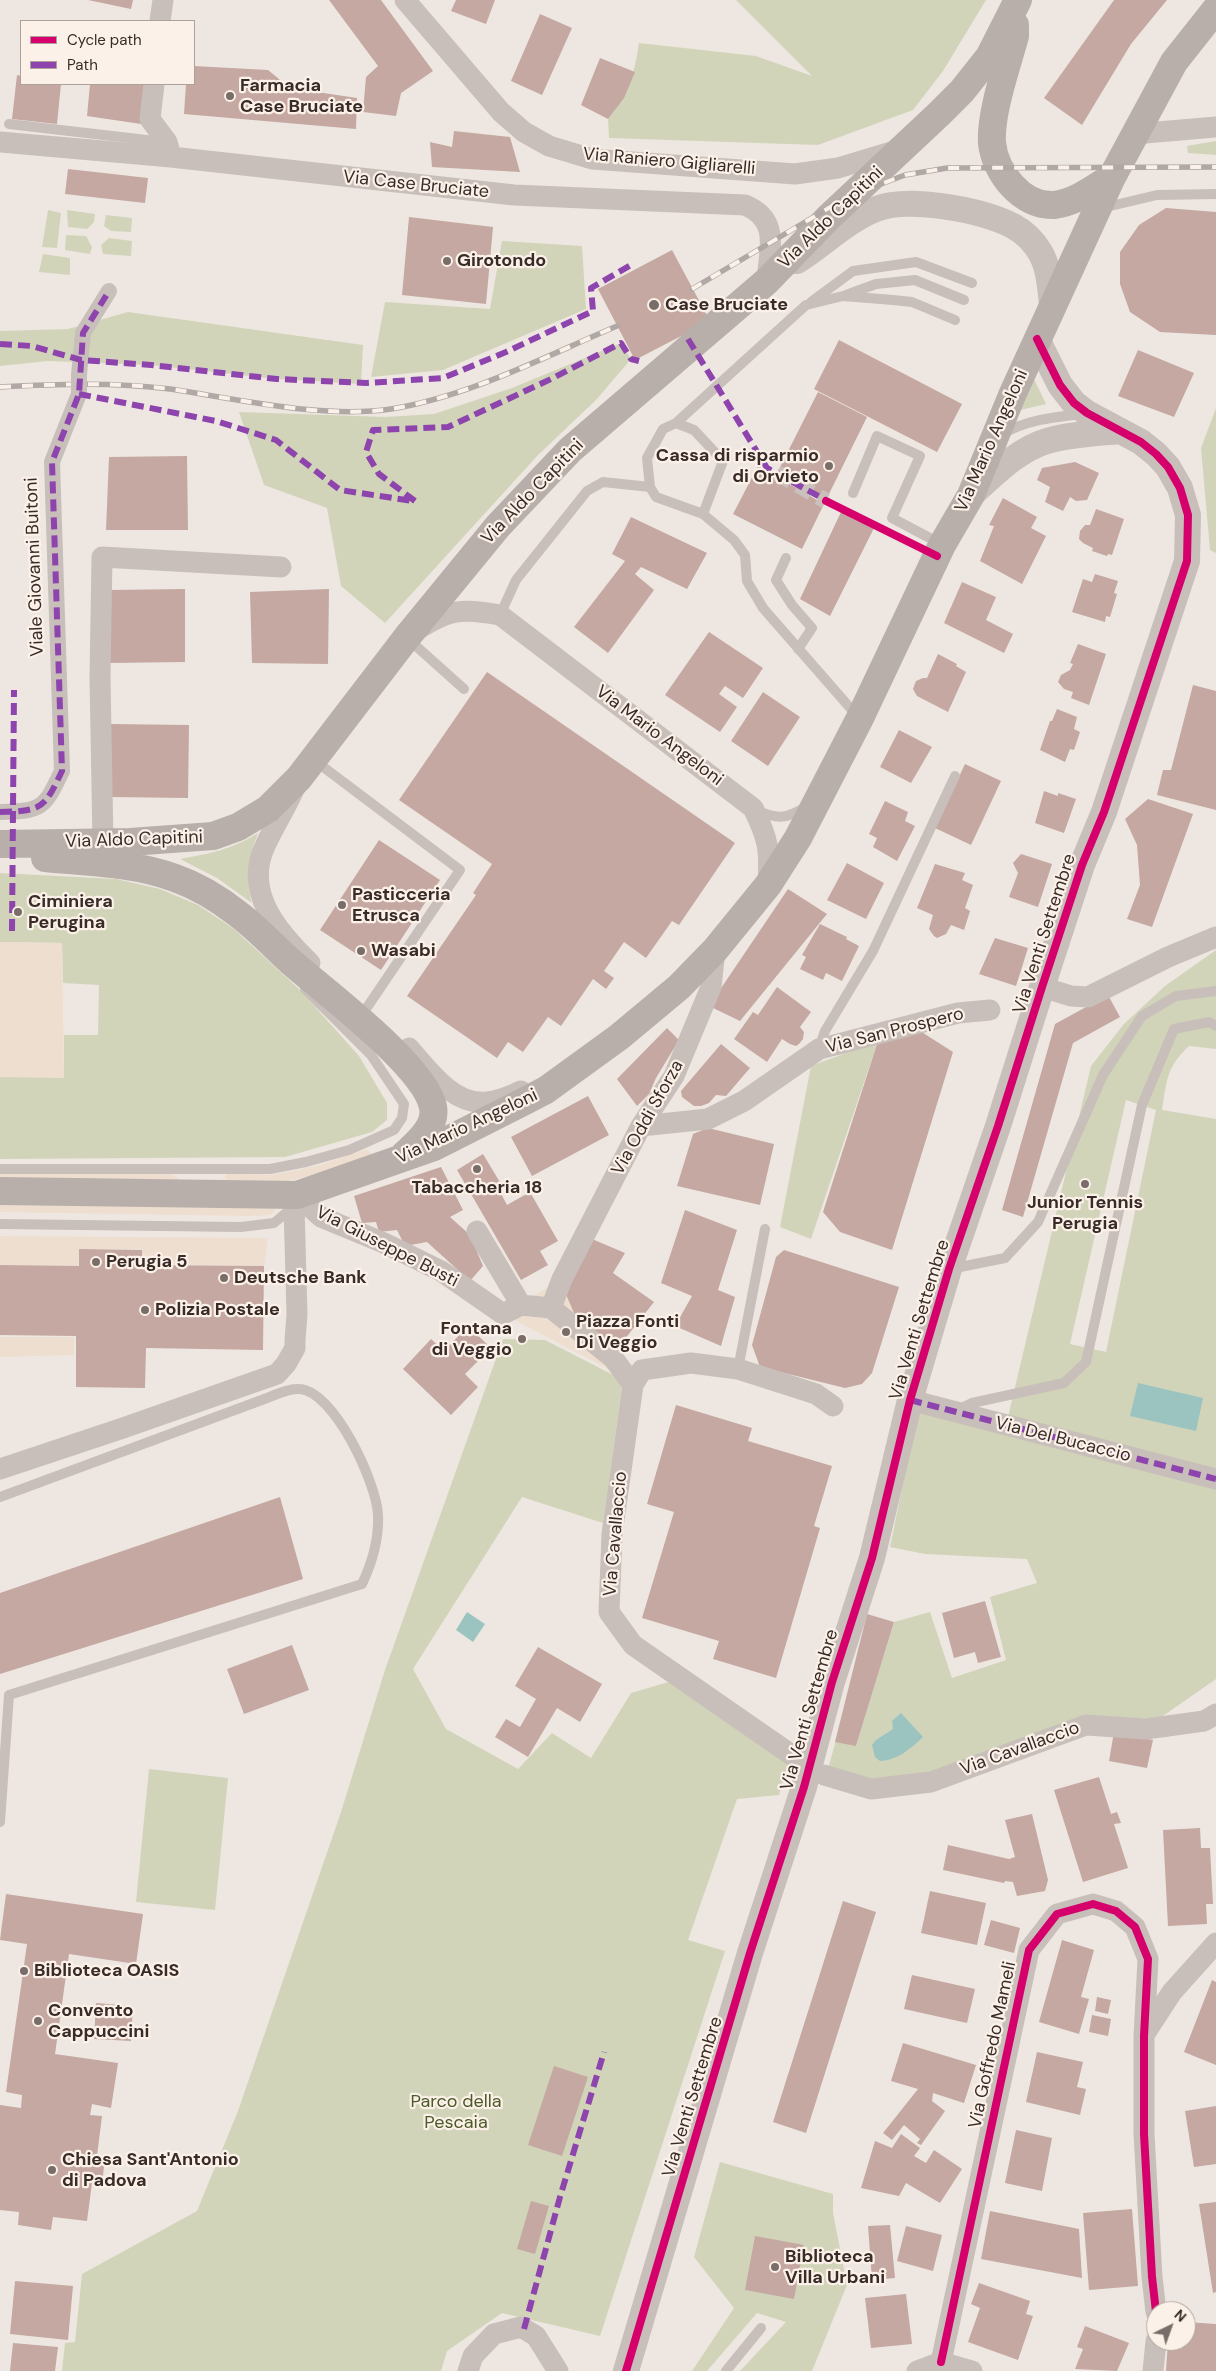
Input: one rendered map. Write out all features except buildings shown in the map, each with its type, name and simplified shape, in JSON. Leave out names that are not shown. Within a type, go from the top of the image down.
[{"type":"main road","name":"Via Aldo Capitini","points":[[3,841],[103,842],[213,836],[238,827],[268,809],[306,769],[406,637],[498,526],[570,450],[767,281],[828,218],[962,91],[976,74],[1002,35],[1017,3]]},
{"type":"main road","points":[[1017,3],[1015,36],[993,127],[992,143],[996,161],[1002,174],[1014,188],[1028,198],[1039,203],[1053,205],[1086,193],[1112,177]]},
{"type":"main road","name":"Via Mario Angeloni","points":[[0,1191],[207,1182],[295,1200],[434,1147],[546,1090],[651,1012],[715,950],[768,885],[798,838],[819,799],[860,718],[942,545],[971,495],[1052,304],[1112,177],[1174,62],[1216,9]]},
{"type":"main road","points":[[3,841],[32,857],[130,866],[176,878],[210,894],[237,913],[382,1039],[430,1095],[433,1109],[432,1122],[420,1140],[398,1161]]},
{"type":"street","points":[[160,20],[163,0]]},
{"type":"street","name":"Via Raniero Gigliarelli","points":[[405,0],[501,112],[524,132],[549,146],[592,159],[796,174],[838,168],[903,148]]},
{"type":"street","points":[[154,85],[150,119],[169,150]]},
{"type":"street","points":[[1134,134],[1216,127]]},
{"type":"street","name":"Via Case Bruciate","points":[[4,133],[169,150],[514,195],[745,205],[756,210],[769,226],[771,249],[767,281]]},
{"type":"street","points":[[767,281],[858,218],[878,208],[897,204],[920,204],[998,219],[1015,227],[1028,237],[1040,252],[1046,264],[1052,304]]},
{"type":"street","name":"Viale Giovanni Buitoni","points":[[0,812],[28,812],[48,800],[62,771],[52,462],[79,394],[83,333],[109,291]]},
{"type":"street","name":"Via Venti Settembre","points":[[626,2371],[750,1953],[804,1787],[832,1682],[872,1558],[910,1400],[950,1269],[1082,865],[1104,812],[1186,560],[1188,515],[1180,488],[1156,454],[1121,430],[1087,413],[1066,394],[1037,339]]},
{"type":"street","points":[[971,495],[1020,454],[1034,446],[1067,437],[1121,430]]},
{"type":"street","points":[[103,842],[100,678],[102,557],[280,567]]},
{"type":"street","name":"Via Mario Angeloni","points":[[406,637],[432,620],[450,612],[473,610],[500,616],[753,808],[766,832],[770,852],[768,885]]},
{"type":"street","points":[[306,769],[286,810],[264,847],[258,869],[261,900],[274,925],[297,950],[409,1048],[439,1082],[475,1102],[488,1102],[507,1098],[531,1087],[563,1078]]},
{"type":"street","points":[[1042,987],[1071,996],[1088,997],[1168,957],[1216,937]]},
{"type":"street","name":"Via Oddi Sforza","points":[[551,1308],[562,1279],[640,1126],[674,1076],[711,987],[715,950]]},
{"type":"street","name":"Via San Prospero","points":[[640,1126],[708,1119],[744,1101],[819,1049],[958,1013],[990,1010]]},
{"type":"street","points":[[0,1469],[277,1374],[286,1364],[295,1348],[296,1340],[295,1200]]},
{"type":"street","name":"Via Giuseppe Busti","points":[[295,1200],[321,1217],[384,1243],[442,1271],[512,1310]]},
{"type":"street","points":[[477,1231],[512,1310],[551,1308],[637,1378],[691,1364],[738,1369],[816,1394],[833,1406]]},
{"type":"street","name":"Via Cavallaccio","points":[[637,1378],[612,1534],[609,1612],[633,1645],[796,1758]]},
{"type":"street","name":"Via Del Bucaccio","points":[[910,1400],[1216,1479]]},
{"type":"street","name":"Via Cavallaccio","points":[[824,1775],[870,1789],[931,1782],[1086,1725],[1146,1729],[1212,1722]]},
{"type":"street","name":"Via Goffredo Mameli","points":[[941,2362],[1028,1950],[1058,1914],[1093,1904],[1116,1911],[1135,1927],[1148,1959],[1144,2036],[1144,2134],[1155,2301]]},
{"type":"street","points":[[1144,2036],[1172,1992],[1216,1943]]},
{"type":"street","points":[[468,2371],[473,2356],[494,2334],[521,2327],[536,2336],[558,2371]]},
{"type":"street","points":[[1153,2371],[1155,2351]]},
{"type":"street","points":[[917,2371],[941,2362],[972,2371]]},
{"type":"lane","points":[[1096,210],[1157,195],[1216,194]]},
{"type":"lane","points":[[860,718],[762,608],[747,581],[745,555],[734,540],[703,514],[656,497],[650,487],[647,458],[663,429],[676,423],[806,305],[852,271],[916,262],[972,283]]},
{"type":"lane","points":[[806,305],[843,296],[876,284],[915,280],[964,300]]},
{"type":"lane","points":[[843,296],[912,302],[955,320]]},
{"type":"lane","points":[[994,439],[1024,424],[1043,419],[1087,413]]},
{"type":"lane","points":[[676,423],[694,430],[723,461],[703,514]]},
{"type":"lane","points":[[853,493],[877,436],[920,456],[892,518],[942,545]]},
{"type":"lane","points":[[500,616],[516,580],[586,491],[603,482],[650,487]]},
{"type":"lane","points":[[786,558],[776,580],[792,605],[812,628],[798,648]]},
{"type":"lane","points":[[406,637],[464,689]]},
{"type":"lane","points":[[306,769],[460,870],[366,1009]]},
{"type":"lane","points":[[819,1049],[825,1031],[873,951],[955,776]]},
{"type":"lane","points":[[753,808],[773,818],[788,816],[819,799]]},
{"type":"lane","points":[[0,1169],[207,1182],[306,1162],[349,1150],[394,1130],[402,1118],[403,1102],[371,1055],[304,988],[290,961]]},
{"type":"lane","points":[[950,1269],[1004,1258],[1038,1222],[1103,1075],[1142,1016],[1176,996],[1216,991]]},
{"type":"lane","points":[[954,1411],[972,1403],[1064,1382],[1086,1362],[1142,1105],[1174,1029],[1208,1022],[1216,1026]]},
{"type":"lane","points":[[0,1224],[241,1227],[274,1222],[295,1200]]},
{"type":"lane","points":[[738,1369],[765,1229]]},
{"type":"lane","points":[[0,1496],[259,1401],[299,1389],[316,1394],[333,1411],[355,1446],[378,1513],[377,1535],[371,1565],[362,1584],[9,1695],[0,1822]]},
{"type":"lane","points":[[726,2371],[761,2328]]},
{"type":"green space","points":[[736,0],[986,0],[943,71],[913,110],[818,145],[609,138],[608,119],[621,101],[629,84],[639,43],[756,56],[812,76]]},
{"type":"green space","points":[[1216,141],[1216,155],[1188,153],[1187,146]]},
{"type":"green space","points":[[48,210],[61,213],[57,248],[42,247]]},
{"type":"green space","points":[[67,210],[95,214],[94,222],[87,229],[68,227]]},
{"type":"green space","points":[[106,215],[132,218],[131,232],[111,231],[104,226]]},
{"type":"green space","points":[[66,235],[86,236],[92,247],[90,254],[65,250]]},
{"type":"green space","points":[[109,238],[132,241],[131,256],[103,254],[101,245]]},
{"type":"green space","points":[[502,241],[582,246],[586,309],[443,370],[371,377],[385,302],[490,309]]},
{"type":"green space","points":[[43,254],[70,258],[70,275],[39,272]]},
{"type":"green space","points":[[128,312],[363,345],[361,384],[277,379],[151,365],[48,361],[0,366],[0,331],[68,329]]},
{"type":"green space","points":[[621,343],[631,359],[596,400],[538,455],[385,623],[341,586],[327,508],[264,485],[239,412],[385,417],[434,414],[512,388]]},
{"type":"green space","points":[[1034,379],[1046,404],[1020,410]]},
{"type":"green space","points":[[1216,408],[1216,553],[1210,550],[1201,448]]},
{"type":"green space","points":[[258,833],[252,851],[248,876],[252,903],[217,878],[180,859],[220,850],[249,839]]},
{"type":"green space","points":[[0,873],[116,879],[160,889],[198,905],[234,929],[300,990],[359,1056],[387,1103],[387,1120],[372,1132],[285,1157],[0,1159],[0,1077],[64,1077],[64,1035],[98,1035],[99,985],[63,983],[62,943],[0,942]]},
{"type":"green space","name":"Junior Tennis Perugia","points":[[1216,950],[1216,1049],[1189,1046],[1181,1054],[1169,1075],[1162,1110],[1216,1119],[1216,1473],[1008,1417],[1091,1066],[1124,1024],[1165,986]],"holes":[[[1126,1100],[1156,1110],[1106,1352],[1070,1344]]]},
{"type":"green space","points":[[878,1041],[811,1239],[780,1227],[811,1066]]},
{"type":"green space","name":"Parco della Pescaia","points":[[503,1339],[545,1340],[623,1380],[603,1523],[522,1497],[413,1669],[446,1729],[518,1769],[552,1733],[591,1758],[631,1693],[672,1681],[789,1762],[779,1795],[737,1799],[688,1940],[725,1951],[600,2336],[502,2313],[447,2351],[441,2371],[62,2371],[65,2343],[75,2342],[82,2274],[197,2211],[238,2111],[341,1812],[385,1670]]},
{"type":"green space","points":[[918,1410],[1216,1489],[1216,1679],[1160,1718],[1096,1720],[933,1777],[871,1783],[828,1769],[836,1740],[856,1746],[894,1622],[930,1612],[952,1678],[1006,1660],[990,1597],[1037,1583],[1027,1559],[925,1554],[890,1547]]},
{"type":"green space","points":[[149,1769],[228,1778],[215,1910],[136,1902]]},
{"type":"green space","points":[[720,2162],[833,2194],[833,2213],[847,2285],[812,2371],[740,2371],[786,2322],[757,2313],[707,2371],[692,2371],[734,2308],[694,2257]]},
{"type":"shaded area","points":[[0,942],[62,943],[64,1078],[0,1077]]},
{"type":"shaded area","points":[[367,1149],[372,1154],[370,1158],[320,1174],[287,1181],[230,1182],[224,1177],[229,1173],[271,1175],[293,1171],[320,1165]]},
{"type":"shaded area","points":[[0,1174],[170,1174],[178,1178],[174,1184],[0,1182]]},
{"type":"shaded area","points":[[0,1201],[265,1203],[276,1210],[270,1215],[251,1216],[0,1212]]},
{"type":"shaded area","points":[[0,1236],[268,1238],[264,1266],[143,1264],[142,1249],[79,1249],[78,1266],[0,1267]]},
{"type":"shaded area","name":"Piazza Fonti Di Veggio","points":[[562,1279],[574,1313],[608,1369],[503,1314]]},
{"type":"shaded area","points":[[0,1337],[74,1337],[74,1355],[0,1357]]},
{"type":"water","points":[[1138,1383],[1203,1398],[1196,1431],[1130,1416]]},
{"type":"water","points":[[467,1612],[485,1624],[473,1642],[456,1630]]},
{"type":"water","points":[[901,1713],[923,1737],[898,1756],[880,1761],[875,1757],[872,1745],[876,1740],[893,1729],[892,1721]]},
{"type":"tunnel","points":[[777,473],[826,501]]},
{"type":"railway","points":[[692,289],[849,196],[905,175],[947,168],[1216,167]]},
{"type":"railway","points":[[0,387],[64,384],[127,385],[170,389],[309,410],[337,412],[391,409],[420,403],[478,385],[617,326]]},
{"type":"marked path","points":[[0,344],[32,346],[81,360],[151,365],[277,379],[366,383],[443,378],[506,352],[593,311],[591,288],[631,265]]},
{"type":"marked path","points":[[0,812],[25,811],[40,805],[51,793],[62,771],[52,462],[79,394],[83,333],[109,291]]},
{"type":"marked path","points":[[688,339],[767,468],[829,502]]},
{"type":"marked path","points":[[415,501],[379,474],[366,452],[373,430],[448,427],[551,379],[621,343],[631,359],[639,361]]},
{"type":"marked path","points":[[79,394],[216,421],[276,440],[340,490],[413,501]]},
{"type":"marked path","points":[[12,931],[14,690]]},
{"type":"marked path","points":[[910,1400],[1216,1479]]},
{"type":"marked path","points":[[524,2329],[560,2197],[604,2052]]},
{"type":"cycle path","points":[[626,2371],[750,1953],[804,1787],[832,1682],[872,1558],[910,1400],[949,1269],[998,1126],[1082,865],[1104,812],[1187,561],[1188,515],[1180,488],[1168,467],[1141,442],[1087,413],[1074,403],[1060,385],[1037,339]]},
{"type":"cycle path","points":[[826,501],[937,556]]},
{"type":"cycle path","points":[[941,2362],[1029,1950],[1057,1914],[1093,1904],[1116,1911],[1135,1927],[1148,1959],[1144,2036],[1144,2134],[1155,2301]]},
{"type":"place","name":"Farmacia Case Bruciate","points":[[230,96]]},
{"type":"place","name":"Girotondo","points":[[447,261]]},
{"type":"place","name":"Case Bruciate","points":[[654,305]]},
{"type":"place","name":"Cassa di risparmio di Orvieto","points":[[829,466]]},
{"type":"place","name":"Pasticceria Etrusca","points":[[342,905]]},
{"type":"place","name":"Ciminiera Perugina","points":[[18,912]]},
{"type":"place","name":"Wasabi","points":[[361,951]]},
{"type":"place","name":"Tabaccheria 18","points":[[477,1169]]},
{"type":"place","name":"Junior Tennis Perugia","points":[[1085,1184]]},
{"type":"place","name":"Perugia 5","points":[[96,1262]]},
{"type":"place","name":"Deutsche Bank","points":[[224,1278]]},
{"type":"place","name":"Polizia Postale","points":[[145,1310]]},
{"type":"place","name":"Piazza Fonti Di Veggio","points":[[566,1332]]},
{"type":"place","name":"Fontana di Veggio","points":[[522,1339]]},
{"type":"place","name":"Biblioteca OASIS","points":[[24,1971]]},
{"type":"place","name":"Convento Cappuccini","points":[[38,2021]]},
{"type":"place","name":"Chiesa Sant'Antonio di Padova","points":[[52,2170]]},
{"type":"place","name":"Biblioteca Villa Urbani","points":[[775,2267]]}]
